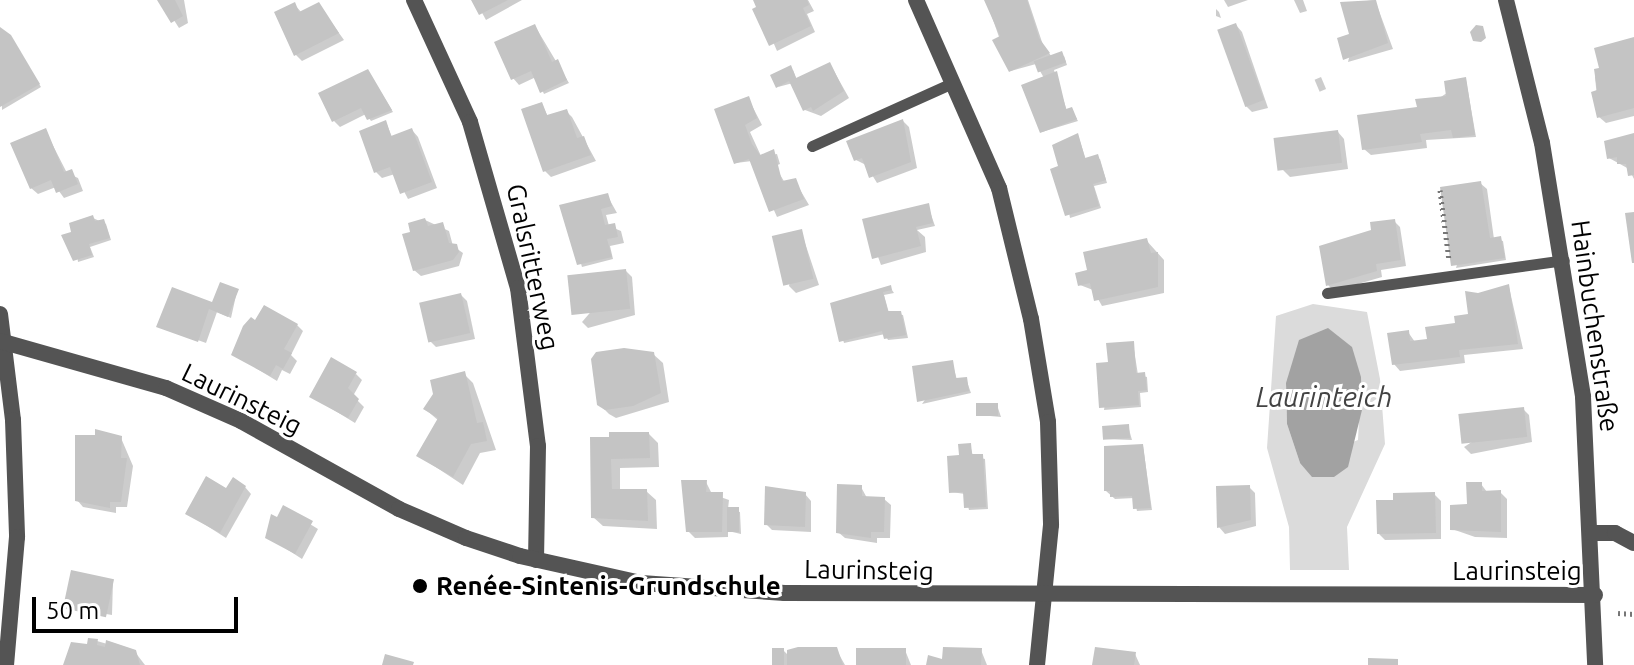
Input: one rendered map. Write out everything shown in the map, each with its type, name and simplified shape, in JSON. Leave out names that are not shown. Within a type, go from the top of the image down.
[{"type":"street","name":"Gralsritterweg","points":[[414,0],[470,122],[518,288],[537,433],[536,560]]},
{"type":"street","points":[[916,0],[999,188],[1031,319],[1048,422],[1051,525],[1047,594],[1037,665]]},
{"type":"street","name":"Hainbuchenstraße","points":[[1506,0],[1564,260],[1584,410],[1593,533],[1595,665]]},
{"type":"street","points":[[0,314],[17,537],[6,665]]},
{"type":"street","name":"Laurinsteig","points":[[2,342],[166,388],[241,421],[399,509],[536,560],[641,583],[717,590],[1595,595]]},
{"type":"street","name":"Laurinsteig","points":[[1593,533],[1615,533],[1634,543]]},
{"type":"lane","points":[[812,146],[952,83]]},
{"type":"lane","points":[[1327,293],[1564,260]]},
{"type":"path","points":[[1440,190],[1452,276]]},
{"type":"path","points":[[1618,613],[1634,614]]},
{"type":"shaded area","points":[[1313,304],[1367,312],[1380,379],[1385,444],[1347,527],[1349,570],[1290,570],[1289,527],[1267,448],[1276,316]],"holes":[[[1361,377],[1358,440],[1300,463],[1287,424],[1286,383]]]},
{"type":"water","name":"Laurinteich","points":[[1328,328],[1352,347],[1361,377],[1362,410],[1348,467],[1334,477],[1312,477],[1300,463],[1287,424],[1286,383],[1299,340]]},
{"type":"building","points":[[157,0],[175,0],[183,16],[171,23]]},
{"type":"building","points":[[471,0],[508,0],[479,15]]},
{"type":"building","points":[[753,0],[807,0],[809,5],[803,8],[811,26],[769,46],[752,9],[756,7]]},
{"type":"building","points":[[984,0],[1027,0],[1039,38],[1050,53],[1009,72],[992,40],[1000,36]]},
{"type":"building","points":[[1376,0],[1388,43],[1343,60],[1337,38],[1349,34],[1340,2]]},
{"type":"building","points":[[295,2],[299,12],[319,2],[339,33],[294,56],[274,12]]},
{"type":"building","points":[[1236,23],[1264,100],[1245,107],[1217,30]]},
{"type":"building","points":[[535,24],[552,62],[558,59],[567,80],[540,93],[531,71],[511,80],[494,42]]},
{"type":"building","points":[[1476,25],[1483,26],[1486,38],[1481,42],[1473,41],[1470,32]]},
{"type":"building","points":[[0,27],[11,35],[40,84],[0,107]]},
{"type":"building","points":[[1634,37],[1634,108],[1597,118],[1591,92],[1597,90],[1594,69],[1599,68],[1594,48]]},
{"type":"building","points":[[1062,51],[1066,62],[1038,73],[1034,61]]},
{"type":"building","points":[[830,62],[844,91],[813,111],[811,107],[803,111],[789,81],[776,88],[770,75],[791,65],[796,78]]},
{"type":"building","points":[[368,69],[392,110],[367,120],[361,108],[332,122],[318,93]]},
{"type":"building","points":[[1057,71],[1066,109],[1072,107],[1077,119],[1040,133],[1021,85]]},
{"type":"building","points":[[1466,77],[1475,135],[1453,138],[1451,130],[1420,134],[1422,142],[1362,150],[1357,115],[1417,107],[1415,99],[1446,96],[1444,81]]},
{"type":"building","points":[[749,96],[757,118],[745,125],[752,144],[760,155],[774,149],[782,181],[796,178],[804,199],[769,212],[749,159],[734,164],[714,109]]},
{"type":"building","points":[[542,102],[547,115],[567,109],[577,138],[584,136],[591,155],[543,172],[521,109]]},
{"type":"building","points":[[903,119],[911,162],[869,178],[862,158],[854,161],[846,141]]},
{"type":"building","points":[[386,120],[391,136],[412,128],[432,182],[400,194],[390,167],[374,173],[359,131]]},
{"type":"building","points":[[46,128],[64,172],[72,169],[78,184],[56,193],[51,180],[30,189],[10,143]]},
{"type":"building","points":[[1338,130],[1342,163],[1278,171],[1273,138]]},
{"type":"building","points":[[1078,133],[1085,158],[1098,154],[1106,180],[1093,184],[1099,206],[1065,216],[1050,169],[1058,166],[1052,145]]},
{"type":"building","points":[[1634,133],[1634,175],[1628,176],[1626,164],[1617,164],[1617,157],[1607,159],[1604,141]]},
{"type":"building","points":[[1481,181],[1490,238],[1501,236],[1505,258],[1451,266],[1440,187]]},
{"type":"building","points":[[608,193],[612,206],[601,209],[605,225],[615,223],[618,237],[607,239],[612,257],[577,265],[559,205]]},
{"type":"building","points":[[929,203],[933,223],[916,227],[921,246],[872,259],[862,219]]},
{"type":"building","points":[[1634,212],[1634,263],[1632,263],[1625,213]]},
{"type":"building","points":[[93,215],[95,221],[104,219],[110,238],[89,244],[92,255],[73,261],[61,235],[71,232],[69,223]]},
{"type":"building","points":[[425,218],[428,226],[443,222],[449,243],[457,244],[459,252],[453,260],[413,271],[402,234],[410,232],[408,223]]},
{"type":"building","points":[[1395,219],[1401,260],[1376,264],[1377,271],[1326,286],[1319,246],[1371,230],[1370,222]]},
{"type":"building","points":[[802,229],[813,279],[783,286],[772,236]]},
{"type":"building","points":[[1147,238],[1151,253],[1158,252],[1158,287],[1094,301],[1090,283],[1078,286],[1075,273],[1087,270],[1083,252]]},
{"type":"building","points":[[626,269],[630,309],[572,315],[567,275]]},
{"type":"building","points":[[220,282],[239,289],[228,317],[209,309],[198,342],[156,327],[172,287],[212,302]]},
{"type":"building","points":[[1509,284],[1518,344],[1459,350],[1460,357],[1392,365],[1387,333],[1409,330],[1410,341],[1427,339],[1425,327],[1455,323],[1454,316],[1468,314],[1465,291],[1478,293]]},
{"type":"building","points":[[891,285],[892,290],[883,292],[888,311],[901,311],[906,335],[884,339],[882,331],[839,342],[830,303]]},
{"type":"building","points":[[461,293],[470,333],[428,343],[419,303]]},
{"type":"building","points":[[264,305],[298,324],[284,349],[292,353],[283,369],[276,365],[270,376],[231,355],[243,326],[251,317],[255,320]]},
{"type":"building","points":[[1134,341],[1136,373],[1145,372],[1147,390],[1138,391],[1139,405],[1099,408],[1096,363],[1108,362],[1106,343]]},
{"type":"building","points":[[624,348],[654,352],[661,393],[633,406],[605,410],[597,405],[591,359],[596,352]]},
{"type":"building","points":[[331,357],[357,372],[348,388],[359,399],[348,418],[309,397]]},
{"type":"building","points":[[953,360],[956,378],[967,377],[969,391],[917,402],[912,366]]},
{"type":"building","points":[[465,371],[477,423],[483,422],[487,441],[471,444],[453,477],[416,456],[438,418],[423,409],[433,394],[430,380]]},
{"type":"building","points":[[976,403],[998,403],[998,416],[976,416]]},
{"type":"building","points":[[1524,407],[1527,437],[1461,444],[1458,414]]},
{"type":"building","points":[[1129,424],[1130,438],[1103,440],[1102,426]]},
{"type":"building","points":[[95,429],[122,436],[121,458],[127,458],[121,502],[110,502],[110,508],[75,501],[75,435],[95,435]]},
{"type":"building","points":[[609,432],[649,432],[650,458],[611,459],[612,489],[647,489],[648,521],[591,518],[590,437],[609,437]]},
{"type":"building","points":[[971,443],[972,454],[983,454],[986,507],[964,508],[963,492],[949,493],[947,456],[959,455],[958,444]]},
{"type":"building","points":[[1143,444],[1151,508],[1133,509],[1132,496],[1110,497],[1110,491],[1104,491],[1104,446]]},
{"type":"building","points":[[206,476],[226,488],[233,477],[246,486],[220,533],[185,514]]},
{"type":"building","points":[[681,480],[707,480],[706,492],[723,492],[722,532],[686,532]]},
{"type":"building","points":[[1466,482],[1482,482],[1482,491],[1501,490],[1501,532],[1450,530],[1450,505],[1467,504]]},
{"type":"building","points":[[837,484],[862,485],[862,496],[885,497],[884,532],[871,532],[871,538],[836,533]]},
{"type":"building","points":[[1250,485],[1251,520],[1217,528],[1216,486]]},
{"type":"building","points":[[765,486],[806,492],[805,527],[764,525]]},
{"type":"building","points":[[1435,492],[1436,533],[1377,534],[1376,500],[1393,500],[1393,493]]},
{"type":"building","points":[[283,505],[313,521],[295,554],[265,538],[271,514],[277,517]]},
{"type":"building","points":[[727,507],[739,507],[739,532],[727,532]]},
{"type":"building","points":[[71,570],[114,579],[106,617],[63,608]]},
{"type":"building","points":[[88,638],[98,639],[97,645],[105,647],[106,640],[136,650],[140,665],[63,665],[71,642],[87,644]]},
{"type":"building","points":[[837,647],[843,665],[787,665],[787,650]]},
{"type":"building","points":[[943,647],[982,648],[981,665],[926,665],[928,655],[942,659]]},
{"type":"building","points":[[1095,647],[1136,652],[1134,665],[1092,665]]},
{"type":"building","points":[[772,648],[784,648],[784,665],[772,665]]},
{"type":"building","points":[[856,648],[906,648],[906,665],[856,665]]},
{"type":"building","name":"Renée-Sintenis-Grundschule","points":[[385,654],[414,662],[413,665],[382,665]]},
{"type":"building","points":[[1368,658],[1398,659],[1398,665],[1368,665]]},
{"type":"place","name":"Renée-Sintenis-Grundschule","points":[[420,586]]}]
